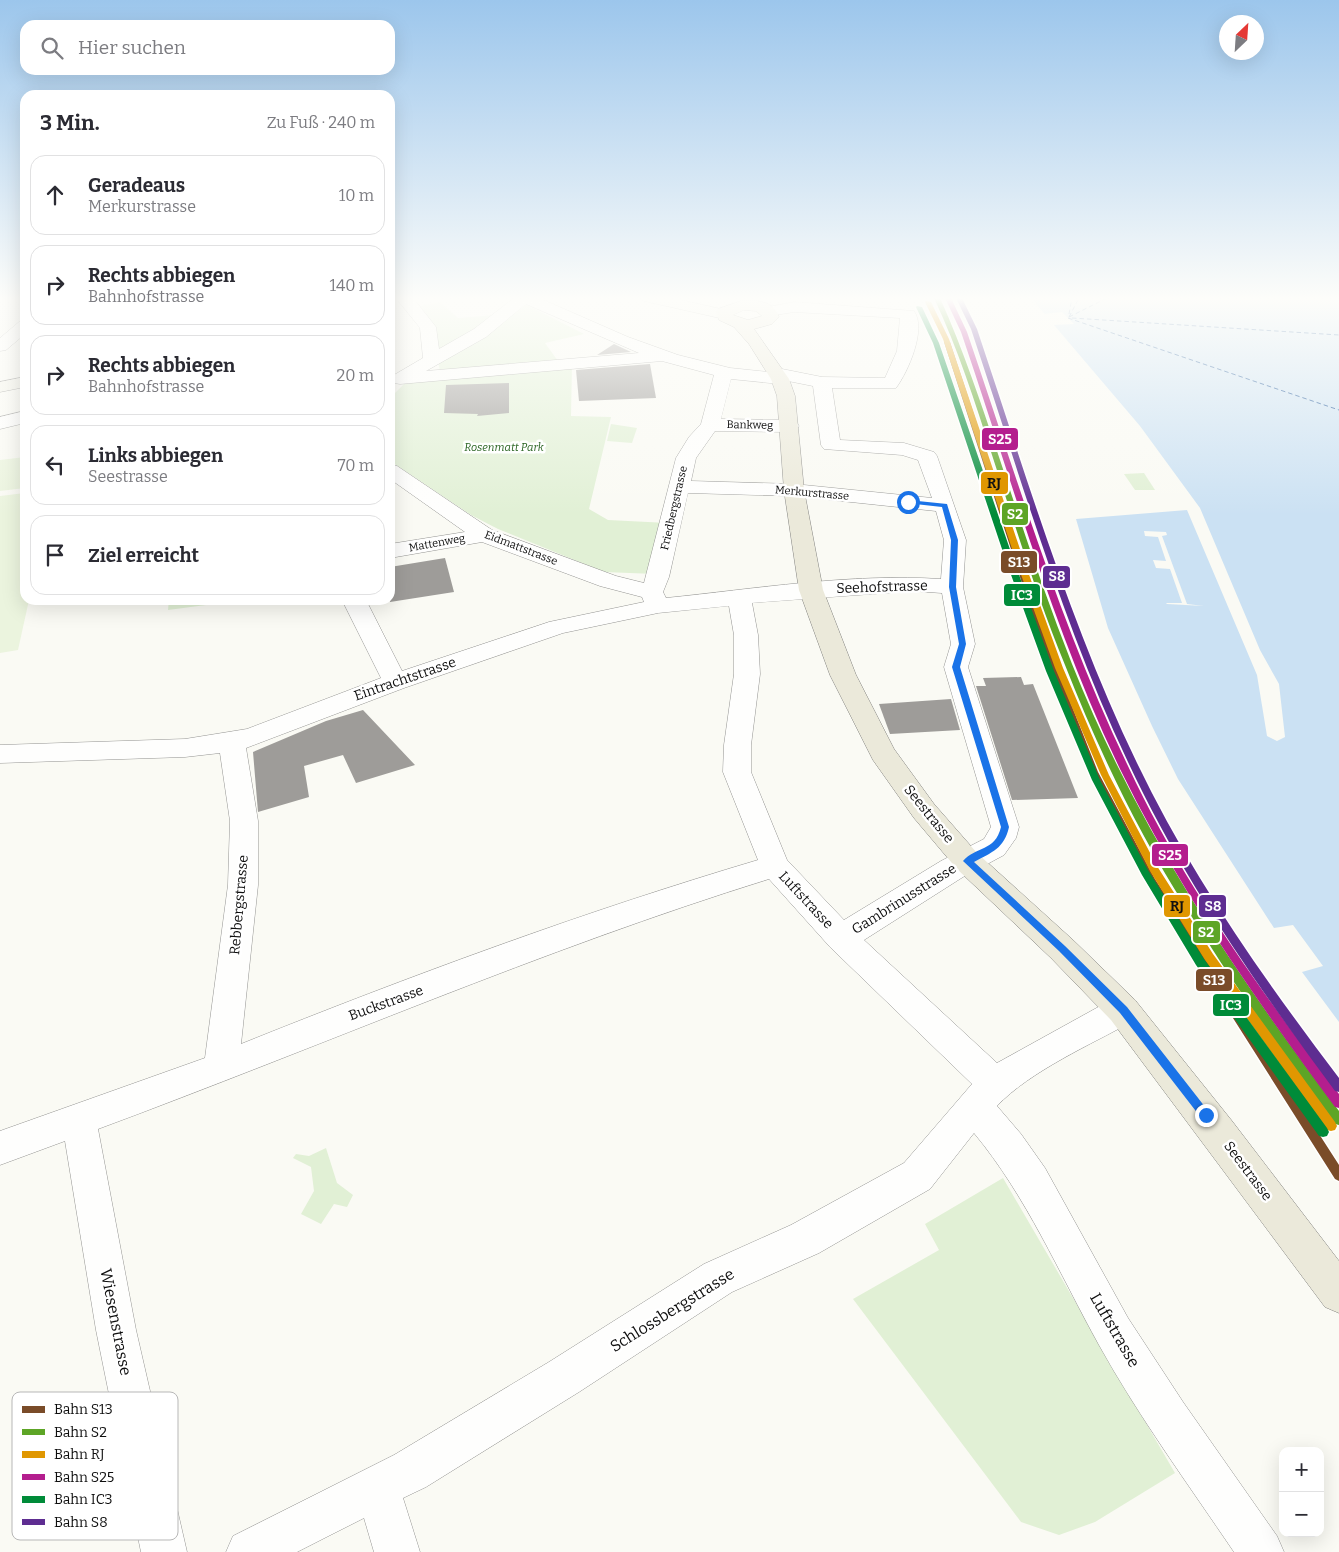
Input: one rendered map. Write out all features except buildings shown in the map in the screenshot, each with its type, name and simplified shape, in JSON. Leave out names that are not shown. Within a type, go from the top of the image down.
[{"type":"main road","name":"Seestrasse","points":[[774,370],[786,396],[794,490],[811,590],[843,675],[882,753],[924,811],[967,861],[1062,949],[1123,1010],[1219,1133],[1339,1293]]},
{"type":"main road","points":[[0,387],[20,383]]},
{"type":"street","points":[[395,384],[414,370]]},
{"type":"street","points":[[395,384],[526,370]]},
{"type":"street","points":[[718,370],[822,382],[890,384],[898,375],[899,370]]},
{"type":"street","name":"Friedbergstrasse","points":[[655,599],[658,577],[686,458],[710,424],[724,372]]},
{"type":"street","name":"Gambrinusstrasse","points":[[822,382],[831,445],[904,449],[927,456],[945,506],[954,540],[952,587],[963,644],[956,667],[1005,827],[1002,838],[994,847],[967,861],[841,938]]},
{"type":"street","points":[[0,423],[20,418]]},
{"type":"street","name":"Bankweg","points":[[710,424],[789,426]]},
{"type":"street","name":"Eidmattstrasse","points":[[395,473],[484,535],[655,599]]},
{"type":"street","name":"Merkurstrasse","points":[[678,487],[794,490],[945,506]]},
{"type":"street","name":"Mattenweg","points":[[395,550],[484,535]]},
{"type":"street","name":"Seehofstrasse","points":[[811,590],[913,584],[952,587]]},
{"type":"street","name":"Eintrachtstrasse","points":[[0,754],[185,748],[232,742],[253,737],[395,682],[557,627],[655,599],[739,597],[811,590]]},
{"type":"street","name":"Luftstrasse","points":[[739,597],[747,635],[748,655],[745,699],[736,759],[736,772],[775,866],[984,1095],[1008,1146],[1032,1181],[1114,1332],[1168,1417],[1261,1552]]},
{"type":"street","points":[[356,605],[395,682]]},
{"type":"street","name":"Rebbergstrasse","points":[[221,1068],[243,885],[244,820],[232,742]]},
{"type":"street","name":"Buckstrasse","points":[[0,1148],[221,1068],[310,1031],[680,895],[775,866]]},
{"type":"street","name":"Schlossbergstrasse","points":[[249,1552],[378,1488],[534,1396],[718,1278],[805,1239],[917,1176],[984,1095],[1076,1035],[1123,1010]]},
{"type":"street","name":"Wiesenstrasse","points":[[79,1120],[116,1330],[129,1392]]},
{"type":"street","points":[[378,1488],[397,1552]]},
{"type":"green space","name":"Rosenmatt Park","points":[[523,370],[572,370],[571,416],[611,417],[589,509],[608,520],[668,523],[655,574],[604,572],[498,529],[471,515],[395,464],[395,393],[407,381]]},
{"type":"green space","points":[[611,424],[637,428],[632,443],[607,441]]},
{"type":"green space","points":[[20,458],[20,489],[0,491],[0,460]]},
{"type":"green space","points":[[1144,473],[1155,490],[1135,490],[1124,474]]},
{"type":"green space","points":[[20,494],[20,605],[28,605],[18,650],[0,653],[0,496]]},
{"type":"green space","points":[[168,605],[206,605],[168,610]]},
{"type":"green space","points":[[326,1148],[337,1183],[353,1195],[347,1207],[334,1204],[321,1224],[301,1214],[314,1191],[311,1167],[293,1158],[296,1154],[309,1156]]},
{"type":"green space","points":[[1003,1178],[1175,1473],[1095,1522],[1059,1535],[1021,1522],[853,1299],[939,1250],[925,1224]]},
{"type":"water","points":[[1093,370],[1339,370],[1339,1022],[1302,972],[1323,966],[1293,925],[1274,928],[1178,779],[1108,628],[1076,519],[1187,510],[1257,675],[1267,736],[1277,741],[1285,737],[1279,684],[1260,650],[1200,508],[1140,426]]},
{"type":"pier","points":[[1144,531],[1166,532],[1167,535],[1162,536],[1187,604],[1204,606],[1166,603],[1182,603],[1170,569],[1156,568],[1153,560],[1166,561],[1158,537],[1145,536]]},
{"type":"ferry route","points":[[1222,370],[1339,410]]},
{"type":"rail line","name":"IC3","points":[[945,370],[1010,561],[1050,671],[1096,780],[1145,872],[1200,962],[1323,1132]]},
{"type":"rail line","name":"S13","points":[[956,370],[1056,676],[1094,772],[1151,881],[1339,1175]]},
{"type":"rail line","name":"RJ","points":[[956,370],[1019,558],[1059,668],[1105,775],[1153,868],[1209,957],[1331,1126]]},
{"type":"rail line","name":"S2","points":[[967,370],[1030,559],[1068,664],[1094,727],[1123,787],[1187,902],[1222,957],[1298,1066],[1339,1120]]},
{"type":"rail line","name":"S25","points":[[977,370],[1057,607],[1100,715],[1124,768],[1196,899],[1251,982],[1339,1103]]},
{"type":"rail line","name":"S8","points":[[988,370],[1066,604],[1086,658],[1133,764],[1178,849],[1228,931],[1282,1010],[1339,1087]]},
{"type":"route","points":[[908,502],[945,506],[950,520],[954,540],[952,587],[963,644],[956,667],[1005,827],[1002,838],[994,847],[967,861],[1062,949],[1123,1010],[1206,1115]]}]
